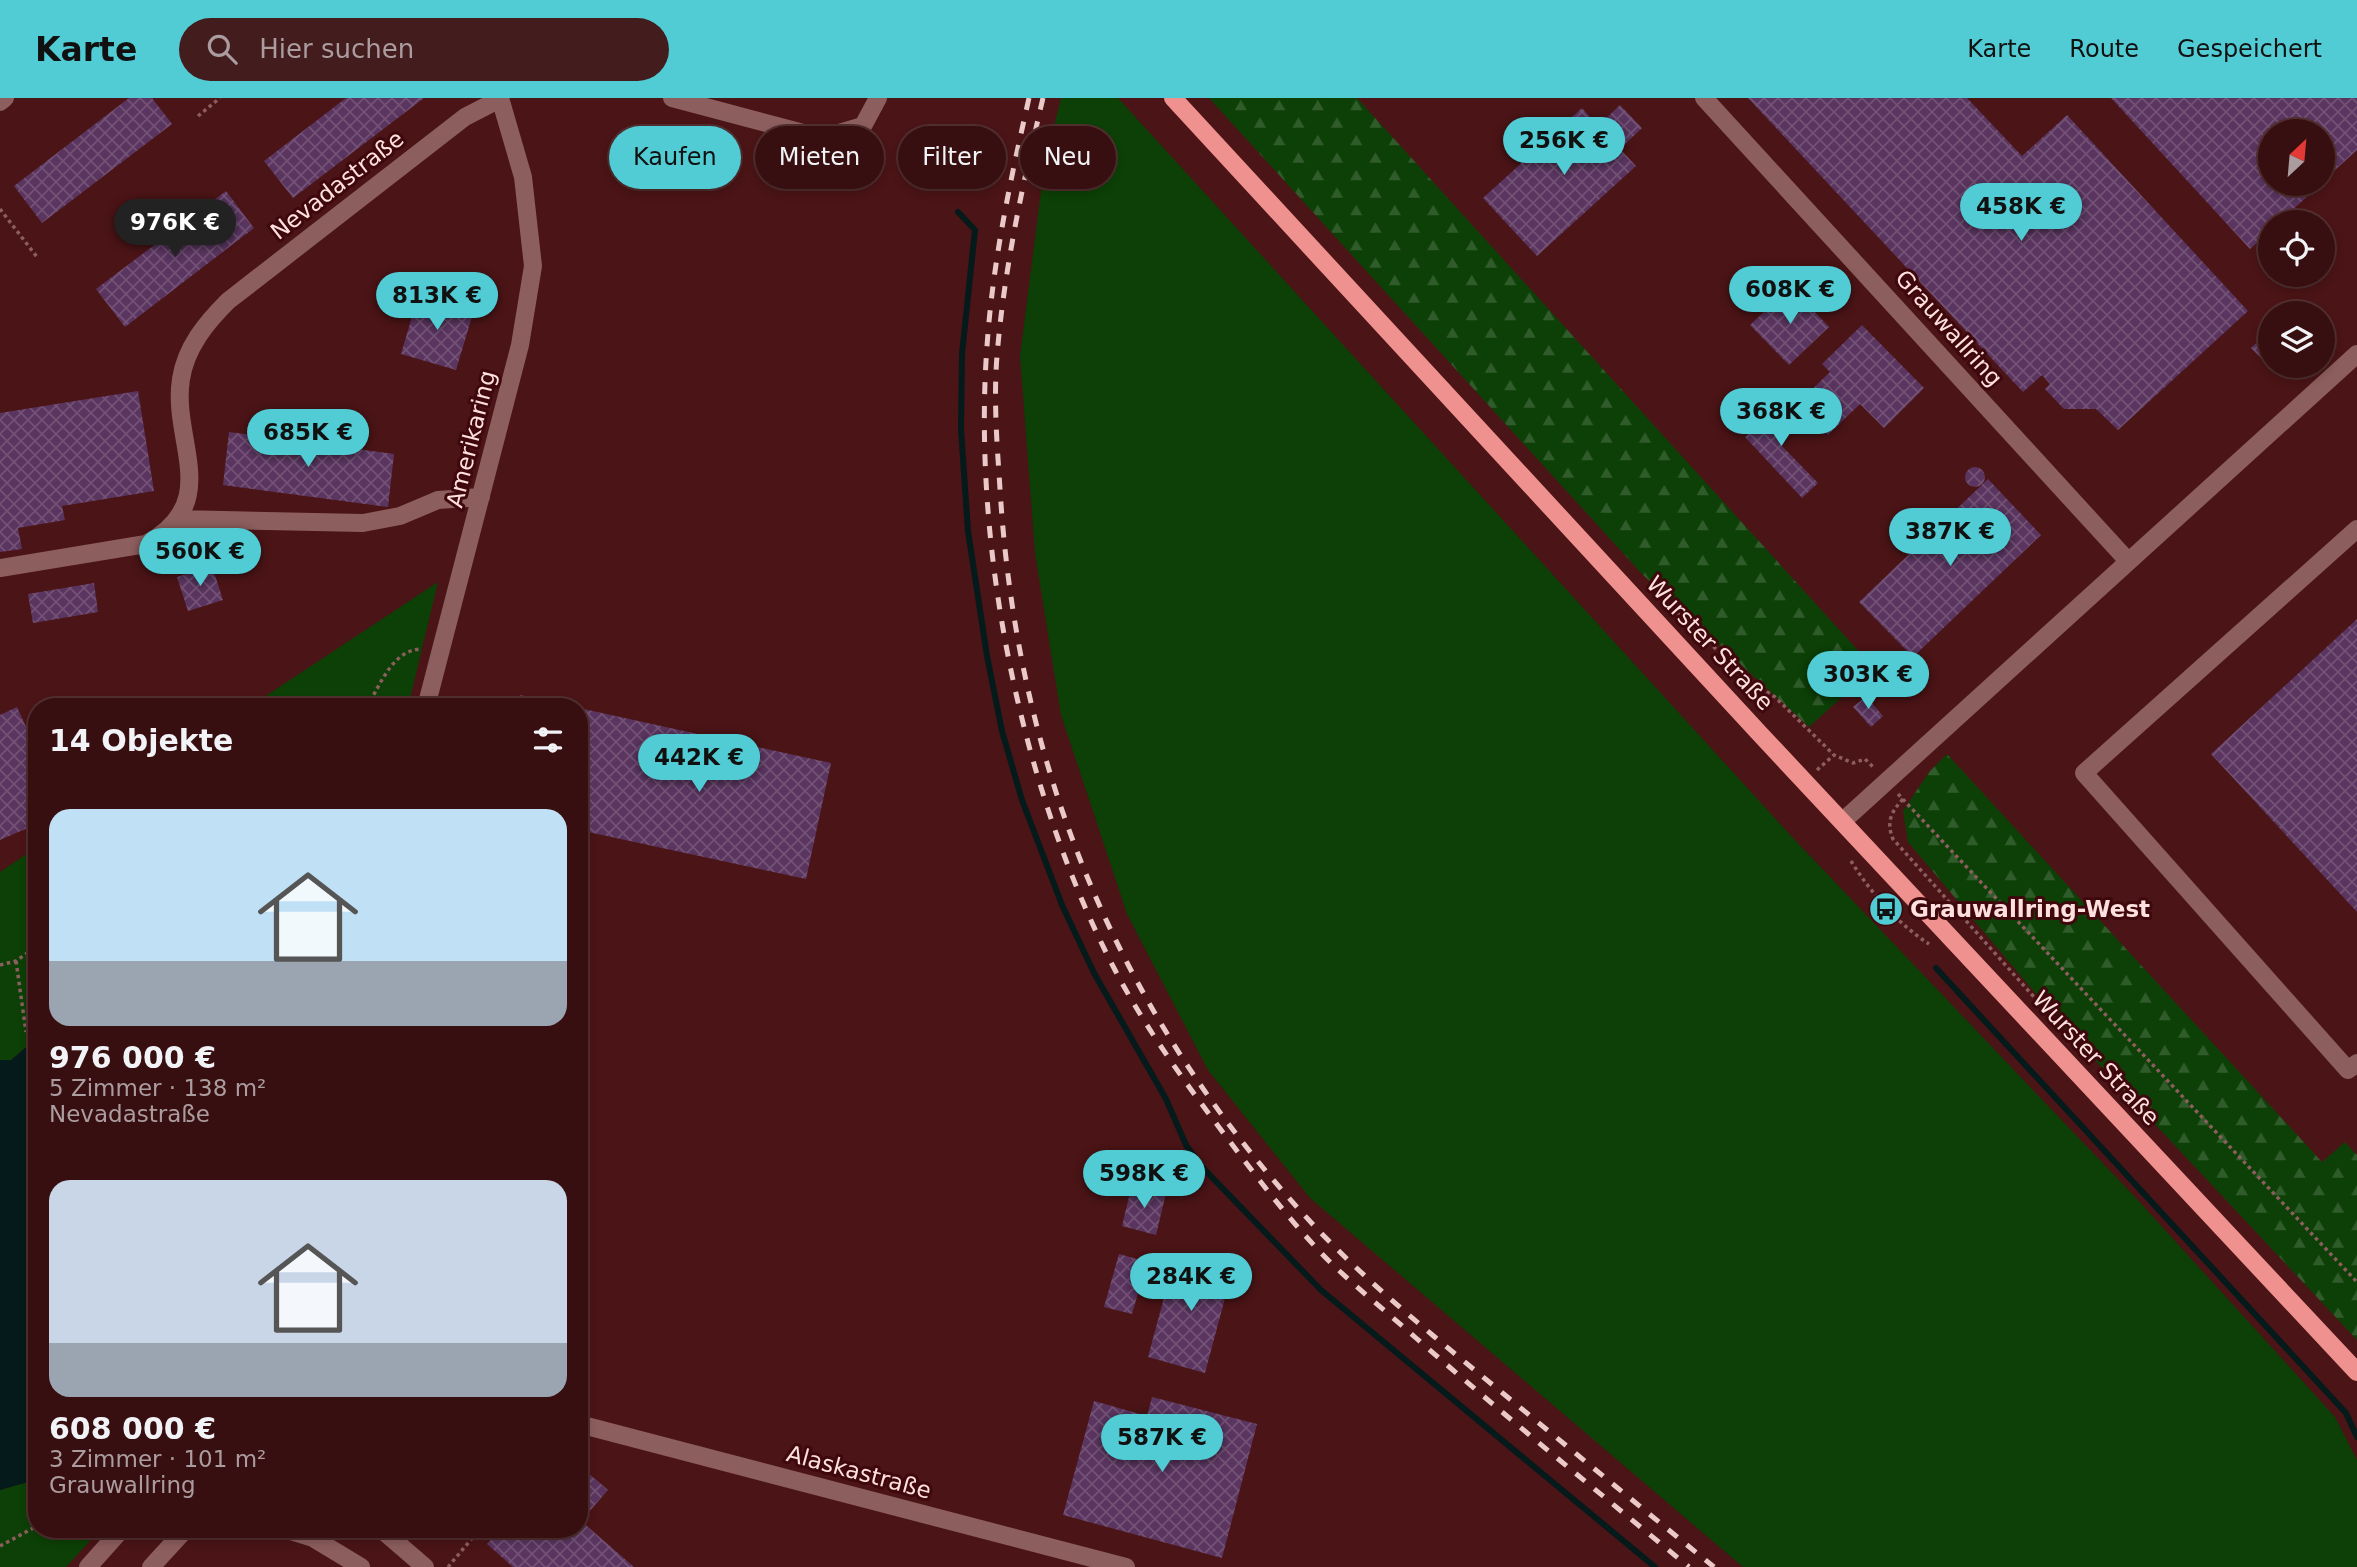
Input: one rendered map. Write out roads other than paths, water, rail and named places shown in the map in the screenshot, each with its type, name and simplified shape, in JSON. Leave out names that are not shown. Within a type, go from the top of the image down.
[{"type":"main road","name":"Wurster Straße","points":[[1174,98],[2357,1372]]},
{"type":"street","points":[[0,102],[5,98]]},
{"type":"street","name":"Amerikaring","points":[[428,698],[520,345],[533,266],[523,177],[500,98]]},
{"type":"street","name":"Nevadastraße","points":[[179,519],[187,500],[189,478],[181,379],[191,348],[211,318],[228,301],[465,117],[500,98]]},
{"type":"street","points":[[671,98],[822,138],[863,126],[878,98]]},
{"type":"street","name":"Grauwallring","points":[[1704,98],[2128,561]]},
{"type":"street","points":[[1843,821],[2357,354]]},
{"type":"street","points":[[0,568],[146,544],[164,535],[179,519],[363,523],[400,516],[438,500],[481,497]]},
{"type":"street","points":[[2357,529],[2084,773],[2348,1070],[2357,1063]]},
{"type":"street","name":"Alaskastraße","points":[[588,1426],[1126,1567]]},
{"type":"street","points":[[88,1567],[114,1538]]},
{"type":"street","points":[[151,1567],[177,1538]]},
{"type":"street","points":[[313,1538],[361,1567]]},
{"type":"street","points":[[391,1538],[425,1567]]},
{"type":"water","points":[[28,1046],[28,1482],[0,1490],[0,1060],[11,1060]]},
{"type":"waterway","points":[[958,212],[975,230],[962,354],[961,429],[968,531],[987,656],[1002,731],[1022,800],[1062,905],[1094,973],[1166,1099],[1186,1145],[1203,1168],[1321,1290],[1655,1567]]},
{"type":"waterway","points":[[1936,968],[2346,1413],[2357,1437]]},
{"type":"railway","points":[[1029,98],[993,283],[984,423],[987,503],[996,585],[1010,666],[1029,747],[1053,825],[1082,900],[1127,993],[1155,1037],[1215,1122],[1304,1234],[1341,1273],[1689,1567]]},
{"type":"railway","points":[[1043,98],[1004,291],[997,356],[996,430],[1013,607],[1032,707],[1060,804],[1096,897],[1140,987],[1192,1072],[1252,1155],[1321,1233],[1411,1317],[1714,1567]]},
{"type":"place","name":"Grauwallring-West","points":[[1886,909]]}]
